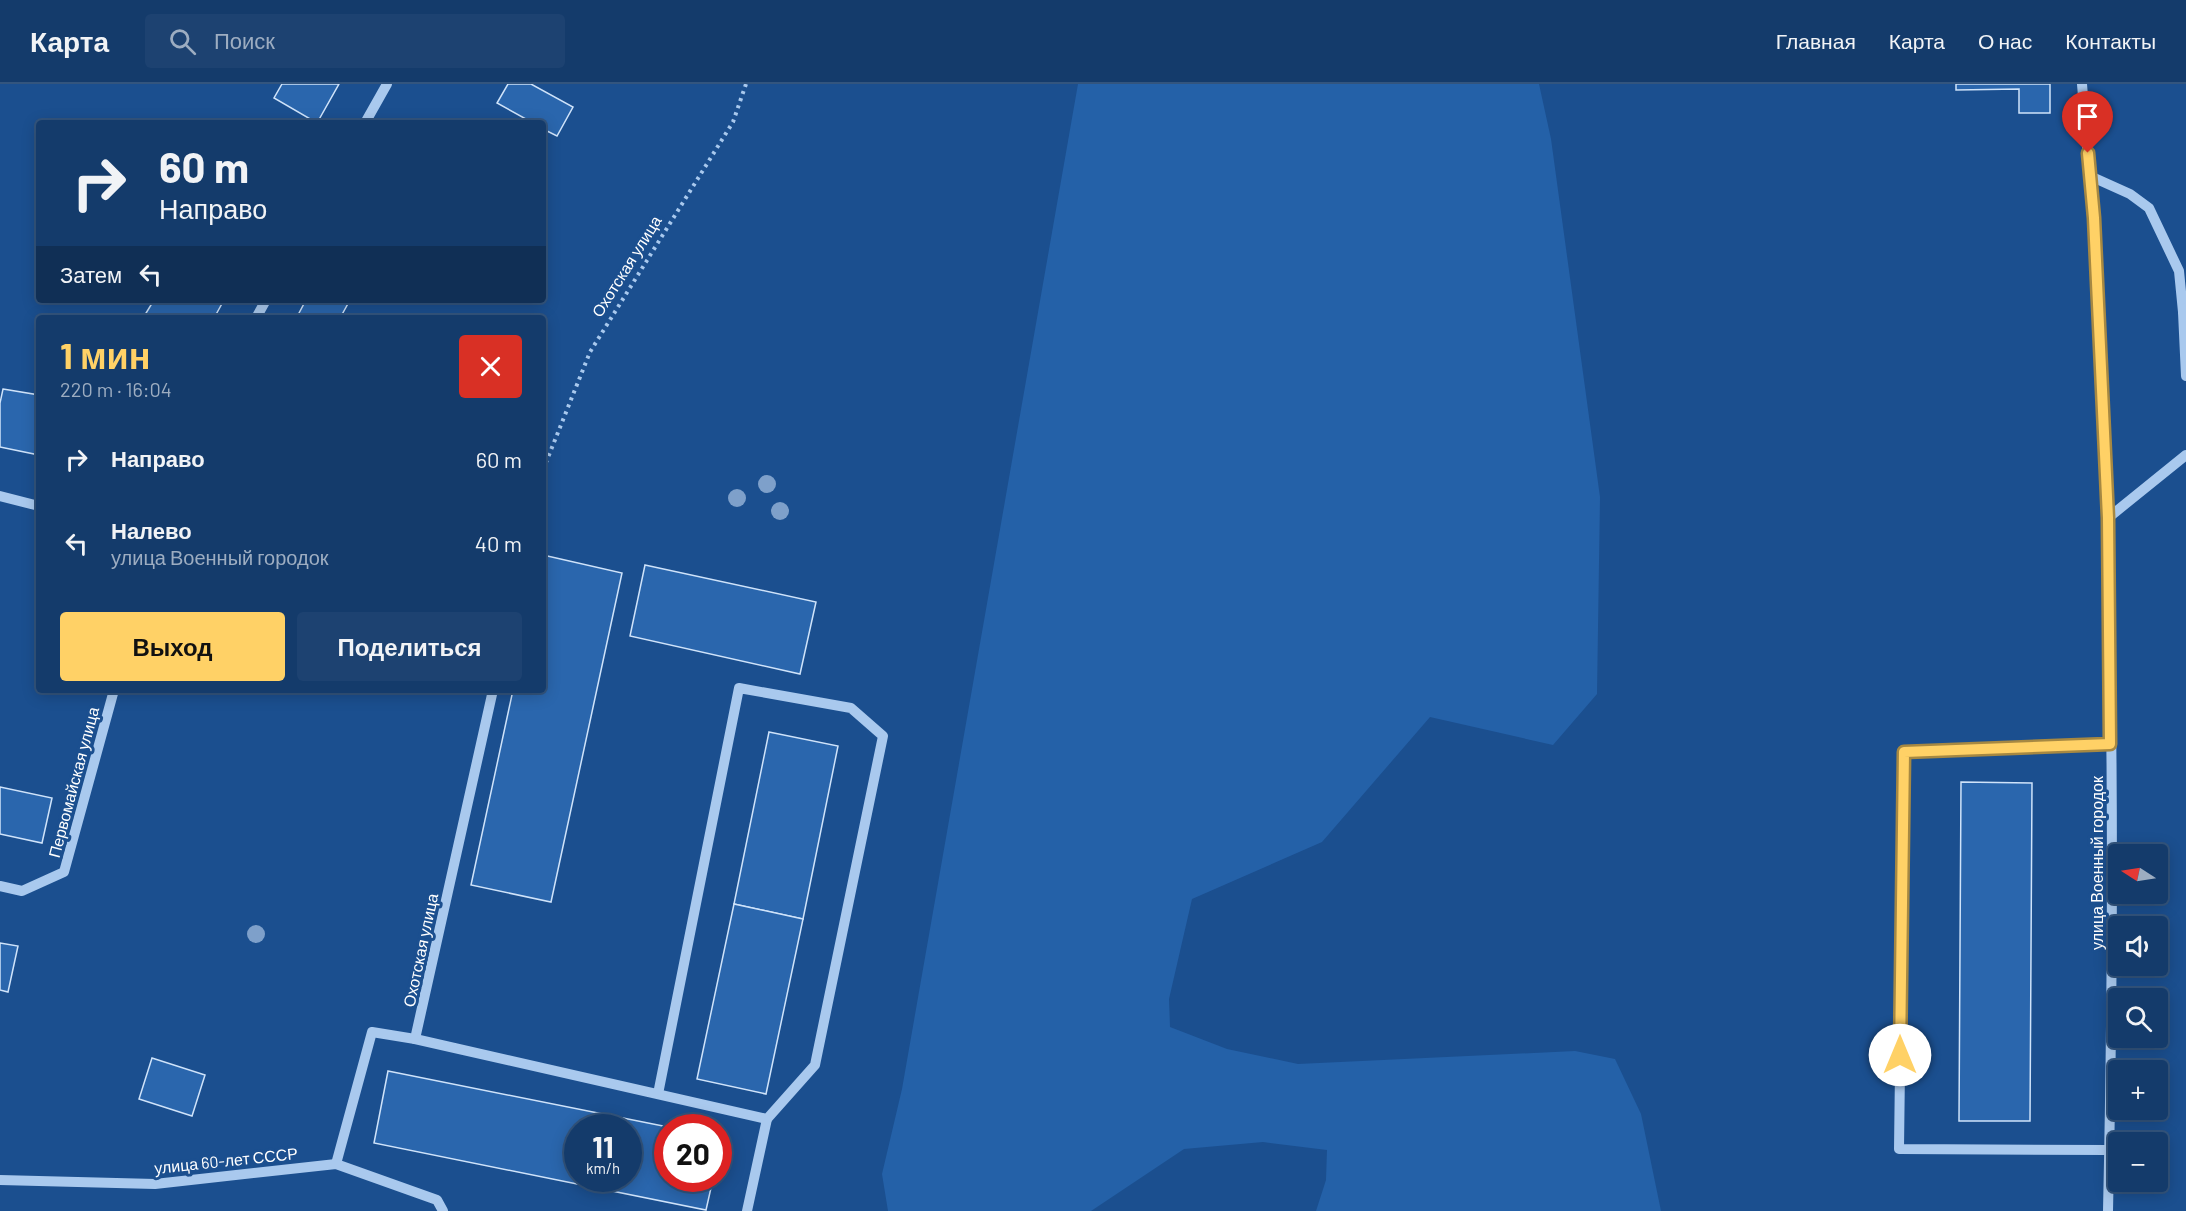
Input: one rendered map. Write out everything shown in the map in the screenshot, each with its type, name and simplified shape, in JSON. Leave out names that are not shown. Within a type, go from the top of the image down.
[{"type":"street","points":[[367,120],[387,84]]},
{"type":"street","name":"улица Военный городок","points":[[2082,84],[2090,176],[2108,518],[2111,928],[2109,1132]]},
{"type":"street","points":[[2090,176],[2130,194],[2149,208],[2179,271],[2184,310],[2186,376]]},
{"type":"street","points":[[2108,518],[2186,455]]},
{"type":"street","points":[[0,496],[36,505]]},
{"type":"street","points":[[658,1094],[738,688],[851,708],[882,736],[815,1065],[768,1119],[747,1211]]},
{"type":"street","name":"Первомайская улица","points":[[0,886],[22,891],[64,872],[113,693]]},
{"type":"street","name":"Охотская улица","points":[[416,1039],[492,693]]},
{"type":"street","points":[[2108,1150],[1899,1149],[1904,752],[2110,744]]},
{"type":"street","points":[[336,1164],[372,1032],[416,1039],[768,1119]]},
{"type":"street","name":"улица 60-лет СССР","points":[[0,1180],[155,1184],[336,1164],[437,1200],[442,1211]]},
{"type":"street","name":"улица Военный городок","points":[[2108,1192],[2108,1211]]},
{"type":"path","name":"Охотская улица","points":[[546,462],[590,352],[733,122],[746,84]]},
{"type":"shaded area","points":[[1078,84],[1539,84],[1551,139],[1600,497],[1597,694],[1553,745],[1430,717],[1322,842],[1192,899],[1169,999],[1170,1027],[1227,1049],[1298,1064],[1575,1051],[1615,1059],[1641,1114],[1661,1211],[1316,1211],[1326,1180],[1327,1150],[1263,1142],[1184,1149],[1091,1211],[888,1211],[882,1174],[902,1089]]},
{"type":"building","points":[[282,84],[339,84],[319,120],[312,120],[274,98]]},
{"type":"building","points":[[508,84],[531,84],[573,107],[557,136],[546,130],[546,120],[528,120],[497,103]]},
{"type":"building","points":[[1956,84],[2050,84],[2050,113],[2019,113],[2019,89],[1956,90]]},
{"type":"building","points":[[152,303],[222,303],[216,315],[145,315]]},
{"type":"building","points":[[304,303],[348,303],[342,315],[298,315]]},
{"type":"building","points":[[3,389],[36,394],[36,454],[0,447],[0,403]]},
{"type":"building","points":[[546,556],[622,573],[551,902],[471,885],[512,693],[546,693]]},
{"type":"building","points":[[645,565],[816,602],[800,674],[630,636]]},
{"type":"building","points":[[769,732],[838,746],[803,919],[734,904]]},
{"type":"building","points":[[1961,782],[2032,783],[2030,1121],[1959,1121]]},
{"type":"building","points":[[0,787],[52,798],[42,843],[0,834]]},
{"type":"building","points":[[734,904],[803,919],[766,1094],[697,1079]]},
{"type":"building","points":[[0,943],[18,946],[8,992],[0,990]]},
{"type":"building","points":[[152,1058],[205,1075],[192,1116],[139,1099]]},
{"type":"building","points":[[388,1071],[603,1114],[564,1114],[564,1181],[374,1143]]},
{"type":"building","points":[[642,1122],[654,1124],[654,1192],[710,1192],[706,1210],[617,1192],[642,1192]]},
{"type":"route","points":[[1900,1055],[1904,752],[2110,744],[2108,518],[2094,218],[2088,153]]}]
